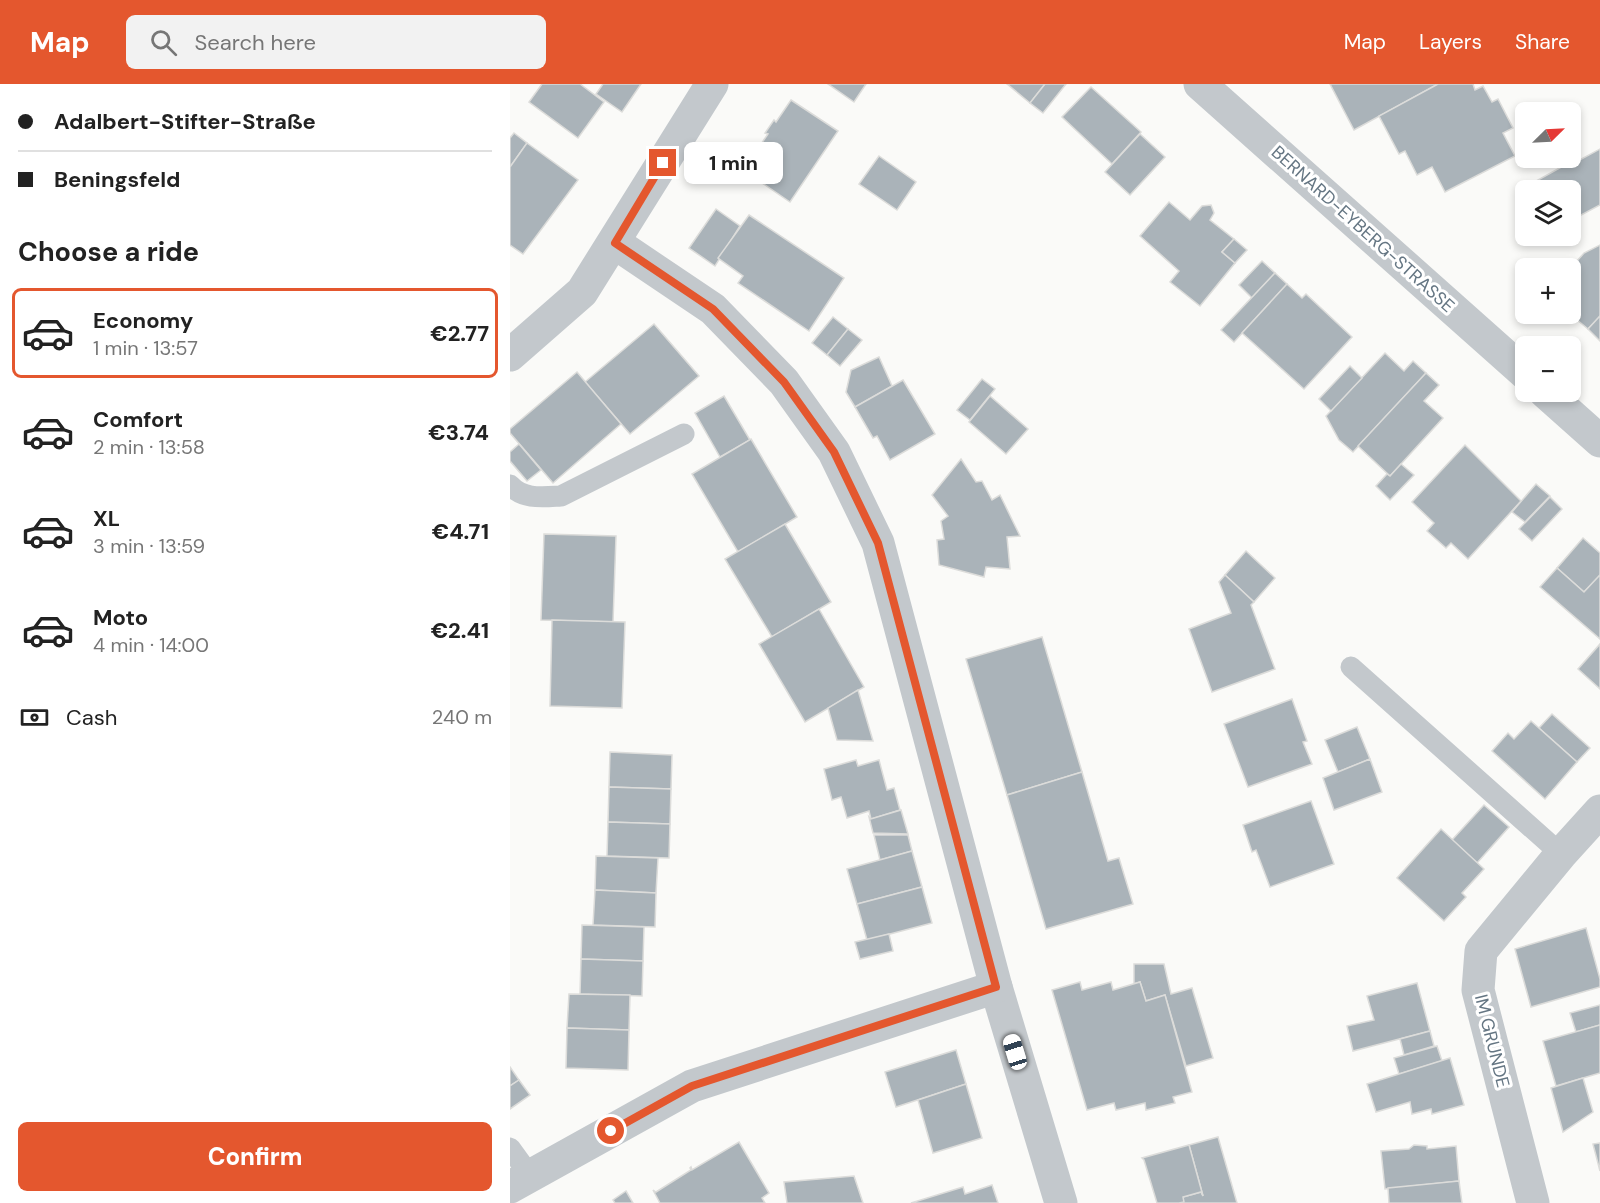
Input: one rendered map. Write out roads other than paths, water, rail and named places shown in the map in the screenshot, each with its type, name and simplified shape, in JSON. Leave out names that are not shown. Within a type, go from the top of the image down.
[{"type":"street","points":[[510,354],[582,292],[615,243],[712,84]]},
{"type":"street","name":"BERNARD-EYBERG-STRASSE","points":[[1200,84],[1515,364]]},
{"type":"street","points":[[615,243],[713,309],[784,382],[834,452],[878,543],[996,987],[1061,1203]]},
{"type":"street","points":[[1556,402],[1600,441]]},
{"type":"street","name":"IM GRUNDE","points":[[1533,1203],[1478,990],[1481,951],[1561,854],[1600,811]]},
{"type":"street","points":[[520,1182],[692,1086],[996,987]]},
{"type":"lane","points":[[510,485],[524,495],[540,498],[561,496],[684,434]]},
{"type":"lane","points":[[1351,667],[1561,854]]},
{"type":"lane","points":[[510,1148],[520,1182]]}]
